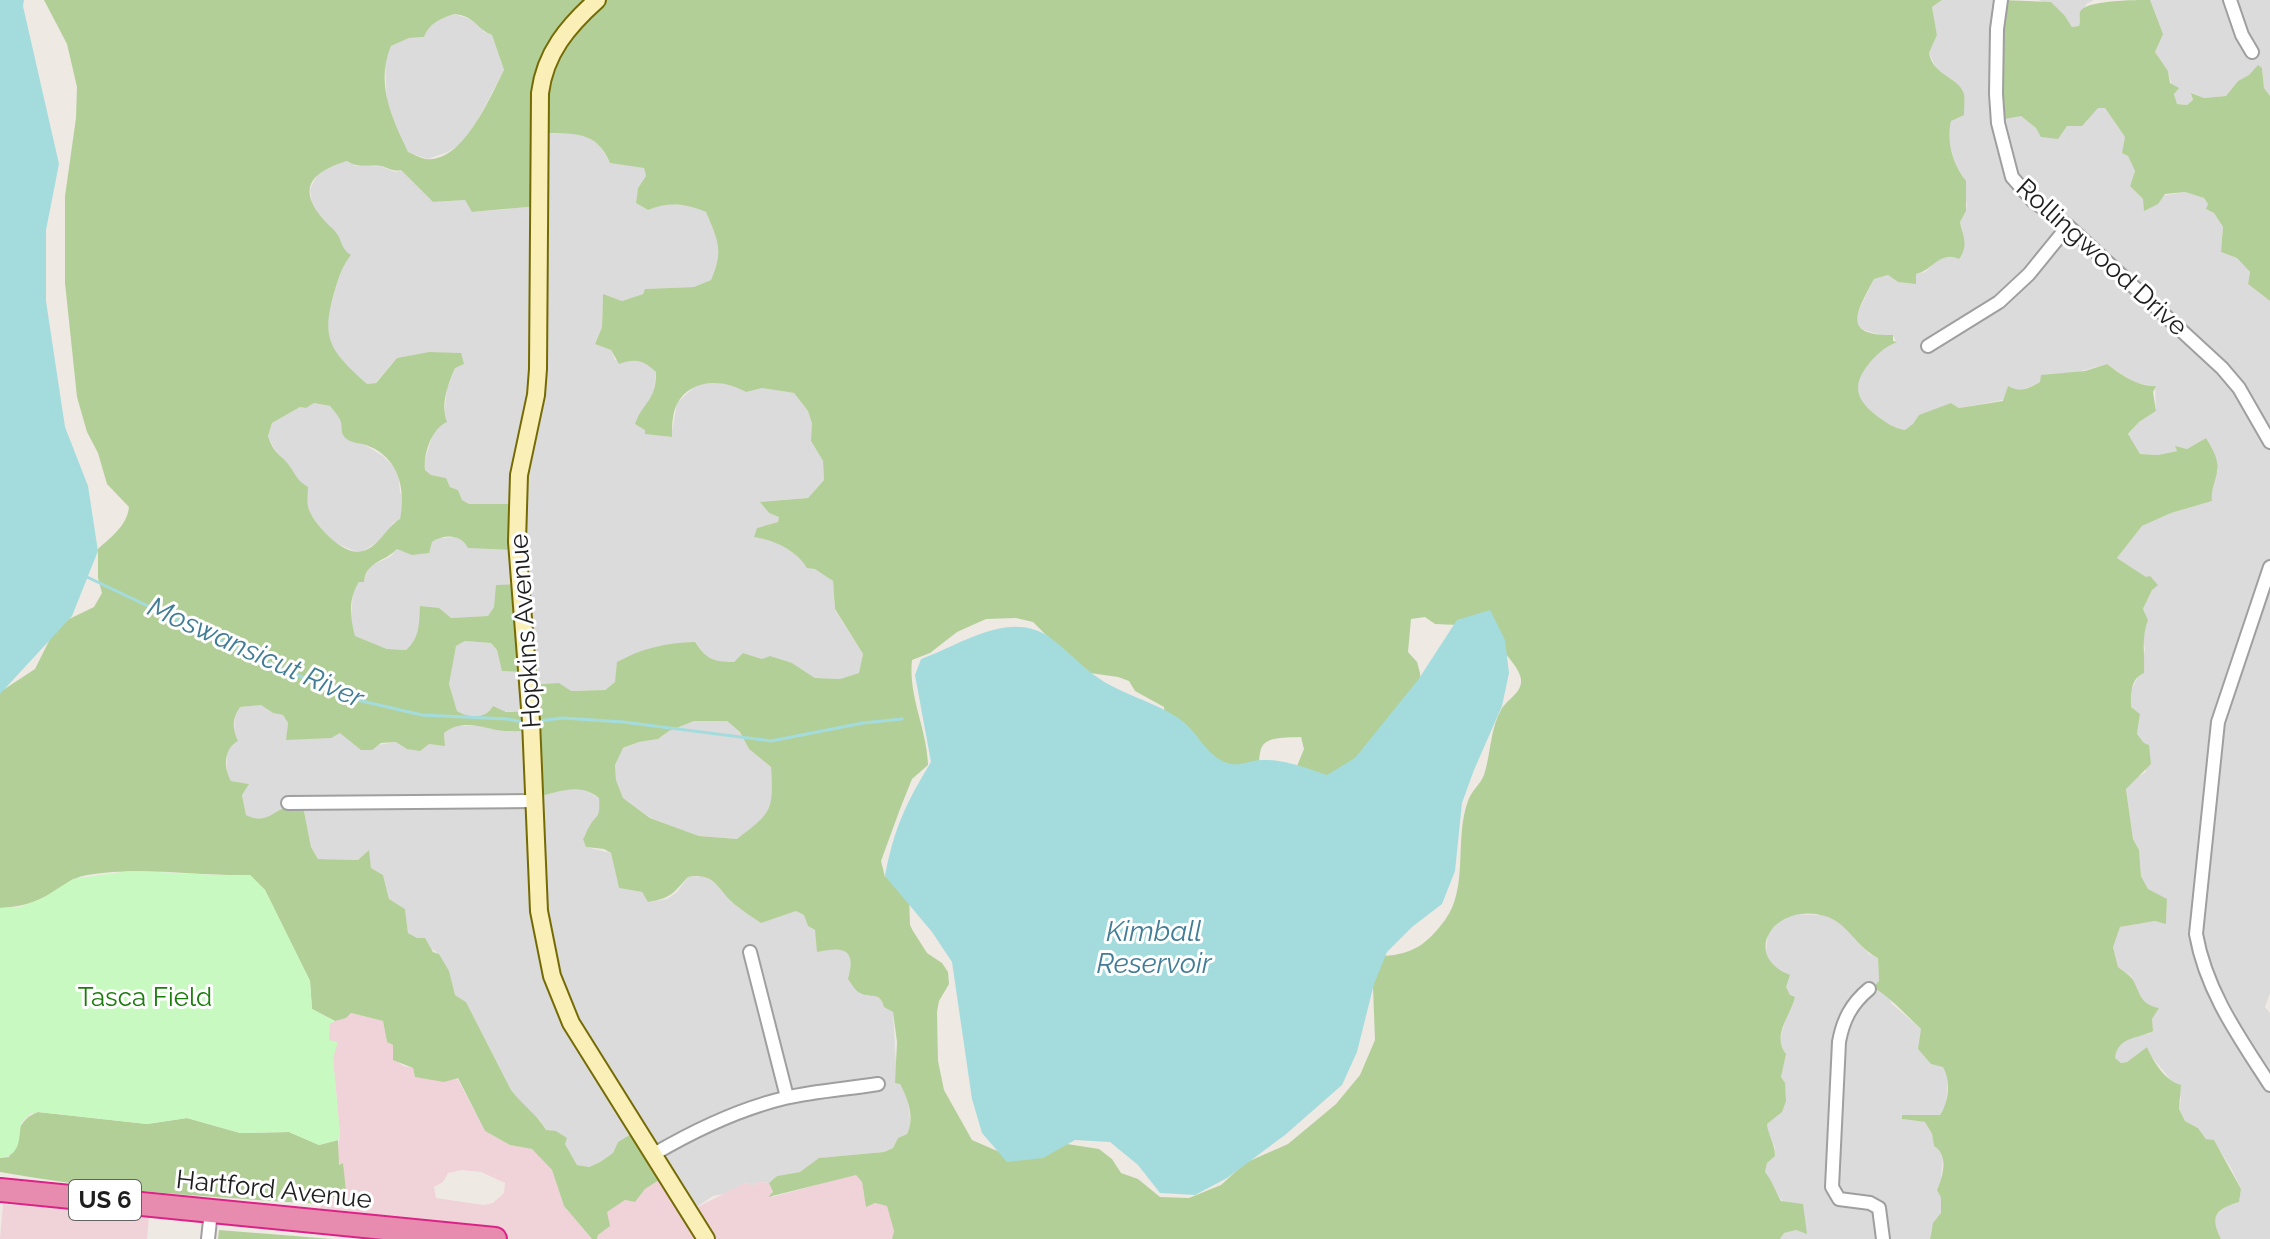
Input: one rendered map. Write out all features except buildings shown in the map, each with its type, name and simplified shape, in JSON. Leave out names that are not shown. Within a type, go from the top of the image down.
[{"type":"highway","name":"Hartford Avenue","points":[[0,1190],[495,1239]]},
{"type":"street","name":"Hopkins Avenue","points":[[597,0],[572,22],[551,53],[543,73],[540,93],[538,369],[517,493],[517,542],[535,801],[539,911],[552,976],[571,1023],[706,1239]]},
{"type":"street","name":"Rollingwood Drive","points":[[2001,0],[1997,29],[1996,94],[1998,123],[2012,177],[2033,201],[2068,226],[2222,368],[2239,388],[2270,442]]},
{"type":"street","points":[[2230,0],[2242,35],[2252,52]]},
{"type":"street","points":[[1928,346],[1999,302],[2029,274],[2068,226]]},
{"type":"street","points":[[2270,567],[2218,722],[2196,934],[2209,984],[2270,1085]]},
{"type":"street","points":[[288,803],[535,801]]},
{"type":"street","points":[[750,952],[787,1097]]},
{"type":"street","points":[[1869,989],[1853,1005],[1842,1027],[1832,1187],[1839,1199],[1870,1203],[1879,1208],[1883,1239]]},
{"type":"street","points":[[654,1154],[688,1135],[787,1097],[878,1084]]},
{"type":"street","points":[[208,1239],[211,1211]]},
{"type":"shaded area","points":[[1942,0],[2001,0],[2021,116],[2036,128],[2067,126],[2085,120],[2098,108],[2105,108],[2125,137],[2128,156],[2135,171],[2130,186],[2143,199],[2185,192],[2204,198],[2223,227],[2221,252],[2237,258],[2250,272],[2248,284],[2270,301],[2270,993],[2265,1007],[2270,1013],[2270,1239],[2221,1239],[2214,1226],[2216,1215],[2225,1207],[2239,1202],[2241,1189],[2231,1168],[2214,1141],[2206,1139],[2198,1128],[2185,1121],[2179,1109],[2179,1090],[2147,1047],[2127,1062],[2121,1063],[2115,1058],[2116,1050],[2122,1043],[2137,1034],[2149,1034],[2158,1008],[2140,999],[2131,976],[2118,967],[2113,947],[2117,932],[2120,927],[2155,921],[2166,923],[2167,900],[2148,889],[2141,876],[2126,788],[2146,772],[2144,743],[2137,734],[2140,714],[2131,707],[2130,692],[2139,675],[2145,649],[2142,637],[2148,620],[2143,609],[2152,590],[2146,577],[2117,558],[2142,526],[2171,513],[2212,501],[2218,470],[2206,438],[2187,449],[2176,447],[2177,451],[2158,455],[2140,454],[2128,435],[2139,422],[2156,411],[2155,386],[2135,383],[2107,364],[2040,382],[2003,400],[1959,408],[1951,403],[1905,430],[1892,427],[1865,407],[1858,397],[1856,384],[1861,373],[1882,348],[1896,342],[1893,335],[1880,335],[1857,325],[1856,316],[1874,279],[1888,275],[1898,282],[1916,283],[1916,274],[1925,272],[1940,258],[1952,255],[1962,230],[1960,222],[1967,204],[1947,135],[1954,81],[1937,70],[1929,53],[1937,35],[1932,7]]},
{"type":"shaded area","points":[[2039,0],[2094,0],[2086,4],[2079,26],[2072,27],[2065,16]]},
{"type":"shaded area","points":[[2150,0],[2270,0],[2270,96],[2264,88],[2262,68],[2238,81],[2226,96],[2204,98],[2192,93],[2193,100],[2187,105],[2177,104],[2168,71],[2155,52],[2157,44]]},
{"type":"shaded area","points":[[454,14],[477,21],[484,32],[492,35],[504,70],[475,125],[460,144],[428,159],[407,152],[399,136],[387,108],[385,61],[391,46],[409,38],[424,37],[436,21]]},
{"type":"shaded area","points":[[542,133],[582,134],[597,141],[610,163],[644,167],[646,176],[638,188],[636,203],[648,210],[663,204],[690,205],[706,212],[720,246],[718,263],[711,280],[694,287],[645,289],[643,294],[622,301],[603,294],[602,327],[595,343],[611,350],[615,360],[645,362],[656,372],[653,398],[642,410],[659,435],[671,437],[677,403],[695,386],[707,382],[733,384],[746,391],[762,388],[794,393],[813,423],[811,441],[823,461],[824,480],[808,498],[760,502],[769,513],[780,516],[778,522],[757,528],[766,539],[782,545],[833,581],[835,610],[863,654],[859,673],[840,679],[815,678],[792,663],[743,653],[734,662],[716,662],[705,657],[615,682],[604,690],[571,691],[529,711],[464,716],[457,711],[449,684],[454,652],[456,646],[465,641],[491,643],[497,650],[503,671],[494,607],[488,616],[451,618],[440,612],[419,630],[414,644],[406,650],[387,649],[354,636],[351,618],[353,592],[359,582],[363,582],[370,566],[390,557],[397,549],[439,538],[456,537],[465,541],[516,504],[469,504],[462,500],[458,490],[450,487],[446,478],[431,475],[425,470],[424,462],[433,434],[444,415],[447,389],[455,368],[430,352],[397,358],[375,383],[366,384],[339,360],[330,345],[327,318],[346,253],[336,232],[325,224],[312,206],[310,189],[317,175],[327,166],[347,161],[356,166],[380,166],[395,172],[401,170],[433,202],[465,200],[473,212],[539,206]]},
{"type":"shaded area","points":[[314,403],[330,406],[365,445],[383,456],[398,471],[400,492],[404,499],[400,519],[393,523],[385,537],[362,552],[329,540],[310,513],[308,490],[290,466],[279,458],[268,436],[272,423],[300,407],[306,408]]},
{"type":"shaded area","points":[[261,705],[283,715],[288,723],[287,740],[340,733],[377,745],[396,742],[445,745],[444,733],[453,726],[483,725],[491,729],[531,731],[550,794],[562,789],[583,789],[599,798],[600,814],[596,822],[589,826],[586,847],[611,853],[619,888],[642,892],[649,902],[667,899],[677,892],[688,877],[705,876],[722,888],[731,902],[761,923],[796,911],[805,915],[808,926],[844,949],[850,956],[860,994],[877,995],[893,1012],[896,1064],[900,1084],[907,1095],[911,1126],[907,1134],[884,1152],[820,1158],[801,1172],[777,1176],[769,1183],[758,1182],[754,1186],[745,1183],[729,1193],[713,1196],[692,1210],[618,1142],[613,1153],[600,1162],[589,1167],[577,1165],[565,1144],[546,1130],[511,1090],[466,1002],[455,995],[439,954],[408,933],[405,909],[389,899],[383,875],[371,868],[368,851],[358,860],[318,859],[311,847],[303,806],[269,818],[255,819],[246,815],[242,795],[248,784],[231,781],[227,774],[227,752],[234,733],[235,713],[240,707]]},
{"type":"shaded area","points":[[694,721],[727,721],[740,732],[749,749],[771,767],[773,798],[765,818],[737,839],[699,836],[651,818],[623,798],[616,780],[615,765],[622,749],[658,739]]},
{"type":"shaded area","points":[[1793,914],[1824,915],[1842,924],[1869,954],[1878,958],[1879,981],[1875,985],[1921,1029],[1948,1075],[1946,1106],[1940,1115],[1903,1115],[1902,1119],[1925,1122],[1934,1146],[1943,1156],[1937,1190],[1941,1198],[1941,1213],[1930,1239],[1780,1239],[1784,1233],[1796,1230],[1807,1233],[1776,1193],[1765,1172],[1767,1163],[1775,1155],[1767,1124],[1775,1115],[1785,1054],[1780,1039],[1790,995],[1769,962],[1766,951],[1768,934],[1782,918]]},
{"type":"shaded area","points":[[350,1013],[383,1021],[387,1042],[393,1045],[398,1062],[413,1068],[415,1077],[457,1078],[485,1131],[510,1145],[532,1149],[552,1170],[564,1206],[592,1239],[449,1239],[317,1225],[321,1204],[346,1191],[342,1164],[339,1165],[337,1159],[340,1134],[333,1058],[337,1042],[329,1041],[329,1024]],"holes":[[[462,1170],[481,1172],[505,1183],[504,1193],[493,1203],[484,1205],[436,1198],[434,1187],[443,1182],[448,1173]]]},
{"type":"shaded area","points":[[856,1174],[862,1182],[866,1206],[875,1203],[887,1205],[894,1231],[892,1239],[597,1239],[606,1212],[625,1200],[635,1202],[645,1189],[667,1175],[692,1210],[745,1183],[754,1186],[758,1182],[769,1183],[773,1187],[772,1197]]},
{"type":"shaded area","points":[[3,1204],[149,1217],[147,1239],[0,1239]]},
{"type":"green space","points":[[44,0],[1942,0],[1932,7],[1937,35],[1929,53],[1936,67],[1957,83],[1964,94],[1964,115],[1951,121],[1949,137],[1954,160],[1966,181],[1966,211],[1960,222],[1964,249],[1959,259],[1941,259],[1916,274],[1916,284],[1898,282],[1888,275],[1874,279],[1859,311],[1859,326],[1876,334],[1893,335],[1893,341],[1897,342],[1868,365],[1859,380],[1859,393],[1865,405],[1877,416],[1905,430],[1919,415],[1951,403],[1959,408],[2003,401],[2008,386],[2024,389],[2040,382],[2041,375],[2085,371],[2107,364],[2136,382],[2156,386],[2153,392],[2156,411],[2128,434],[2140,454],[2158,455],[2177,451],[2175,446],[2187,449],[2206,438],[2214,453],[2218,467],[2212,501],[2171,513],[2142,526],[2117,558],[2146,577],[2150,576],[2158,585],[2152,590],[2143,609],[2148,620],[2144,640],[2144,673],[2134,683],[2131,697],[2131,707],[2140,714],[2137,734],[2149,745],[2151,764],[2126,789],[2133,839],[2139,850],[2141,876],[2148,889],[2167,899],[2166,924],[2155,921],[2120,927],[2113,947],[2118,967],[2132,978],[2145,1001],[2159,1008],[2152,1019],[2153,1031],[2124,1042],[2115,1058],[2121,1063],[2127,1062],[2147,1047],[2165,1075],[2181,1085],[2179,1109],[2185,1121],[2198,1128],[2206,1139],[2214,1140],[2241,1189],[2239,1202],[2220,1211],[2215,1219],[2221,1239],[1930,1239],[1933,1223],[1941,1213],[1941,1198],[1937,1190],[1943,1172],[1942,1155],[1934,1146],[1925,1122],[1902,1119],[1902,1115],[1940,1115],[1948,1091],[1946,1072],[1943,1067],[1931,1064],[1918,1049],[1921,1029],[1873,987],[1879,981],[1878,958],[1833,919],[1807,913],[1778,923],[1766,944],[1767,956],[1775,966],[1790,975],[1786,987],[1795,997],[1781,1033],[1786,1054],[1781,1077],[1785,1083],[1786,1101],[1782,1112],[1767,1124],[1775,1156],[1767,1163],[1765,1172],[1781,1201],[1803,1204],[1807,1234],[1796,1230],[1784,1233],[1780,1239],[892,1239],[894,1231],[887,1206],[875,1203],[866,1207],[862,1182],[856,1175],[768,1197],[773,1192],[769,1183],[777,1176],[800,1172],[819,1158],[884,1152],[893,1148],[898,1138],[907,1134],[910,1122],[906,1096],[900,1084],[895,1083],[897,1042],[893,1012],[884,1007],[878,997],[862,994],[854,988],[848,979],[849,955],[840,950],[817,952],[815,930],[808,926],[804,915],[796,911],[761,923],[704,877],[688,877],[671,894],[648,902],[642,892],[619,888],[611,853],[586,847],[583,839],[599,813],[599,798],[576,789],[536,797],[531,731],[501,731],[461,725],[444,733],[445,746],[429,744],[420,751],[407,749],[396,742],[381,743],[372,750],[361,750],[340,733],[331,738],[286,740],[288,723],[283,715],[261,705],[240,707],[234,724],[238,741],[230,748],[226,764],[231,781],[249,784],[242,795],[246,815],[262,818],[286,807],[303,806],[311,847],[318,859],[358,860],[369,850],[371,868],[383,875],[389,899],[405,909],[408,933],[425,938],[433,952],[439,954],[449,971],[455,995],[466,1002],[511,1090],[546,1130],[556,1131],[567,1138],[565,1144],[577,1165],[589,1167],[600,1162],[613,1153],[618,1142],[638,1130],[667,1175],[645,1189],[635,1202],[625,1200],[607,1212],[610,1226],[597,1239],[592,1239],[564,1206],[552,1170],[532,1149],[510,1145],[485,1131],[458,1078],[444,1082],[415,1077],[413,1068],[393,1060],[393,1045],[387,1042],[383,1021],[351,1013],[335,1021],[312,1009],[310,981],[265,890],[250,875],[107,872],[75,879],[32,902],[0,908],[0,692],[35,669],[50,639],[65,621],[94,607],[102,593],[98,578],[98,549],[122,525],[129,507],[107,484],[77,397],[65,283],[65,196],[77,87],[67,44]],"holes":[[[454,14],[467,17],[492,35],[504,70],[483,111],[463,140],[452,151],[426,159],[408,152],[396,126],[385,87],[386,60],[391,46],[409,38],[424,37],[440,20]],[[542,133],[565,133],[591,139],[610,163],[644,168],[646,176],[638,188],[636,203],[648,210],[677,205],[706,212],[718,246],[711,280],[694,287],[645,289],[643,294],[622,301],[603,294],[602,327],[595,344],[611,350],[619,364],[639,361],[656,372],[652,395],[635,424],[645,430],[645,434],[672,437],[677,404],[683,395],[699,385],[718,383],[746,392],[762,388],[794,393],[808,411],[812,423],[811,441],[823,461],[824,480],[808,498],[760,502],[769,513],[779,517],[778,522],[757,528],[754,537],[784,547],[807,568],[815,569],[833,581],[835,609],[863,654],[859,673],[840,679],[815,678],[792,663],[770,656],[762,659],[743,653],[734,662],[721,661],[707,656],[695,642],[674,644],[654,647],[617,662],[615,682],[605,690],[571,691],[559,683],[529,685],[529,711],[506,712],[493,706],[486,714],[471,716],[457,711],[449,684],[456,646],[465,641],[491,643],[497,650],[502,671],[528,672],[520,584],[496,585],[494,607],[488,616],[451,618],[439,608],[420,606],[416,636],[406,650],[387,649],[355,636],[351,615],[353,595],[372,566],[397,549],[412,555],[429,553],[432,542],[447,537],[461,540],[468,548],[517,550],[517,504],[469,504],[462,500],[458,490],[450,487],[446,478],[431,475],[425,470],[430,442],[437,430],[447,422],[444,409],[446,395],[455,368],[464,364],[461,353],[429,352],[397,358],[376,383],[367,384],[337,353],[328,321],[339,276],[351,255],[315,208],[310,189],[313,181],[320,173],[347,161],[360,166],[401,170],[433,202],[465,200],[472,212],[539,206]],[[314,403],[330,406],[340,420],[345,438],[377,450],[398,475],[402,496],[400,519],[369,549],[348,550],[325,533],[309,509],[308,487],[298,479],[271,443],[268,436],[272,423],[300,407],[306,408]],[[1425,617],[1435,624],[1480,626],[1516,667],[1521,685],[1497,718],[1484,775],[1468,801],[1457,893],[1452,907],[1425,942],[1403,953],[1384,956],[1377,966],[1373,987],[1375,1040],[1360,1075],[1336,1104],[1288,1144],[1245,1163],[1221,1185],[1189,1198],[1160,1197],[1138,1179],[1121,1173],[1112,1159],[1099,1149],[1067,1144],[1011,1157],[972,1140],[944,1090],[938,1061],[937,1012],[939,1001],[949,984],[948,972],[942,963],[927,953],[913,931],[909,893],[893,875],[885,877],[881,861],[912,779],[928,765],[913,687],[912,660],[930,653],[957,632],[986,619],[1016,618],[1033,622],[1083,672],[1129,681],[1135,691],[1164,707],[1165,720],[1243,779],[1260,780],[1260,756],[1264,744],[1277,738],[1301,737],[1304,749],[1297,766],[1352,785],[1423,717],[1420,673],[1417,662],[1408,652],[1411,619]],[[694,721],[727,721],[740,732],[749,749],[771,767],[772,793],[768,810],[737,839],[699,836],[650,818],[623,798],[616,780],[615,765],[623,748],[658,739]]]},
{"type":"green space","points":[[2001,0],[2051,2],[2072,27],[2079,26],[2080,12],[2091,5],[2150,0],[2163,34],[2155,52],[2168,71],[2170,83],[2179,88],[2174,94],[2177,104],[2187,105],[2193,100],[2191,93],[2204,98],[2226,96],[2238,81],[2258,65],[2262,68],[2264,88],[2270,96],[2270,301],[2248,284],[2250,272],[2237,258],[2221,252],[2223,227],[2214,213],[2206,209],[2208,204],[2204,198],[2185,192],[2165,194],[2158,204],[2144,211],[2143,199],[2130,186],[2135,171],[2128,156],[2122,153],[2125,137],[2105,108],[2098,108],[2082,126],[2067,126],[2058,139],[2041,137],[2036,128],[2021,116],[1999,120]]},
{"type":"green space","name":"Tasca Field","points":[[130,871],[250,875],[265,890],[310,981],[312,1009],[335,1021],[330,1024],[329,1040],[338,1042],[333,1058],[338,1140],[319,1145],[289,1132],[240,1133],[187,1118],[147,1124],[38,1112],[30,1114],[21,1123],[15,1151],[0,1158],[0,908],[20,907],[43,898],[73,879]]},
{"type":"green space","points":[[38,1112],[147,1124],[187,1118],[240,1133],[289,1132],[319,1145],[338,1140],[339,1165],[343,1163],[346,1191],[321,1204],[119,1189],[0,1172],[0,1158],[9,1157],[22,1124]]},
{"type":"green space","points":[[219,1230],[332,1239],[218,1239]]},
{"type":"water","points":[[0,0],[24,0],[59,164],[46,230],[46,301],[65,427],[88,486],[98,551],[72,616],[0,694]]},
{"type":"water","name":"Kimball Reservoir","points":[[1490,610],[1505,640],[1509,673],[1502,706],[1462,803],[1455,871],[1442,904],[1387,952],[1374,984],[1357,1052],[1342,1085],[1285,1135],[1227,1178],[1195,1195],[1160,1193],[1138,1165],[1110,1142],[1075,1140],[1043,1158],[1007,1162],[982,1133],[972,1099],[952,962],[932,932],[885,876],[902,816],[931,762],[915,675],[921,659],[1000,628],[1032,629],[1048,636],[1104,682],[1181,720],[1222,761],[1235,764],[1257,760],[1278,761],[1327,775],[1355,758],[1418,680],[1457,620]]},
{"type":"waterway","name":"Moswansicut River","points":[[87,577],[253,656],[353,699],[422,715],[523,722]]},
{"type":"waterway","name":"Moswansicut River","points":[[538,721],[563,718],[623,722],[771,741],[863,723],[902,719]]}]
